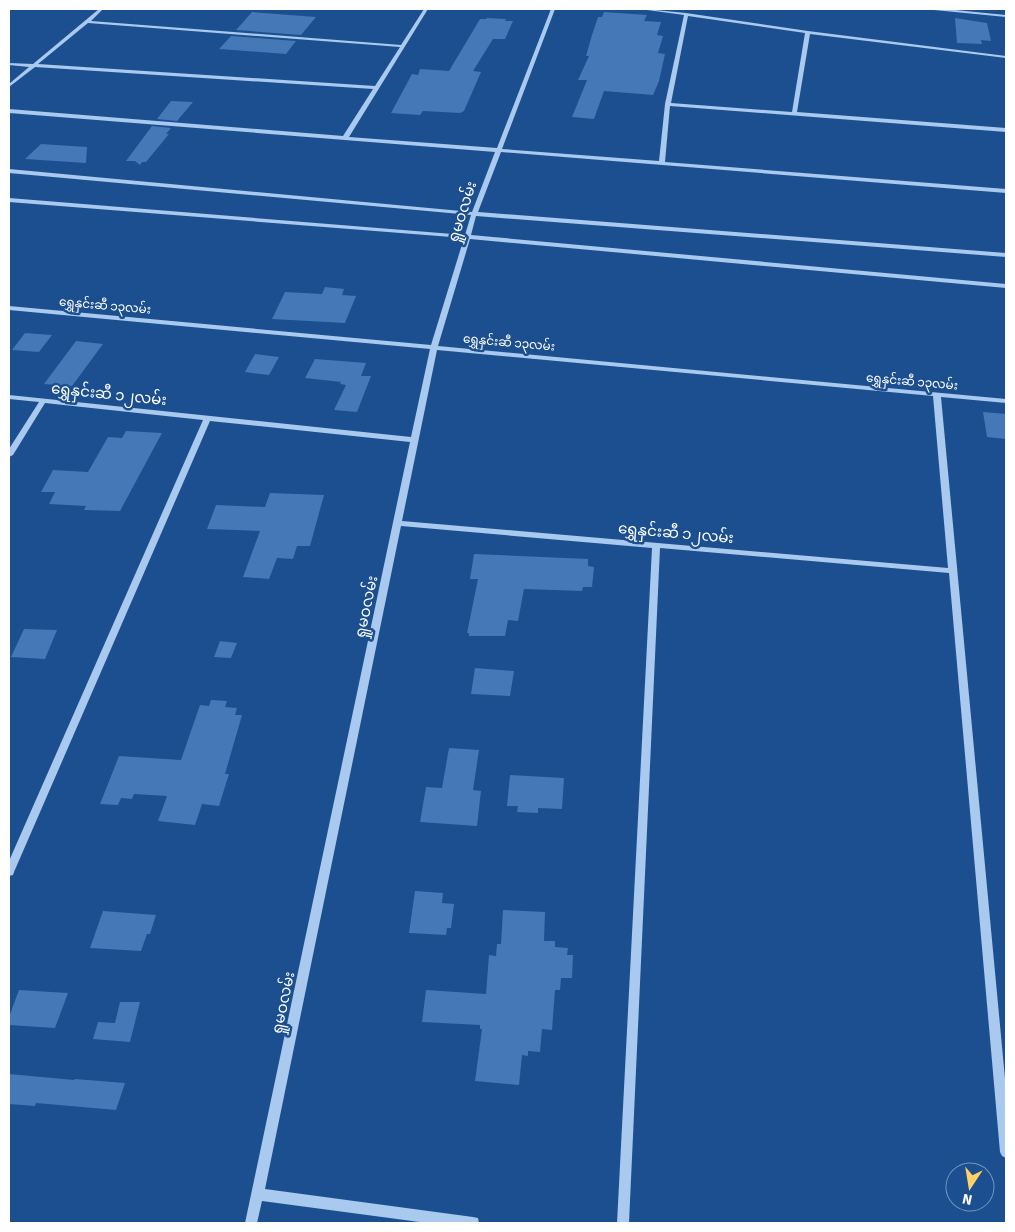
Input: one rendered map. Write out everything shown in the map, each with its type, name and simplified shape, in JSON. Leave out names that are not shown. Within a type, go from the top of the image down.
[{"type":"street","points":[[9,86],[101,9]]},
{"type":"street","points":[[345,138],[426,9]]},
{"type":"street","name":"ရှုမဝလမ်း","points":[[251,1223],[434,347],[474,214],[553,9]]},
{"type":"street","points":[[647,9],[1006,57]]},
{"type":"street","points":[[934,9],[1006,16]]},
{"type":"street","points":[[662,162],[668,104],[686,14]]},
{"type":"street","points":[[87,22],[401,46]]},
{"type":"street","points":[[794,112],[808,32]]},
{"type":"street","points":[[9,64],[376,88]]},
{"type":"street","points":[[668,104],[794,112],[1006,130]]},
{"type":"street","points":[[9,111],[1006,191]]},
{"type":"street","points":[[9,171],[474,214],[1006,255]]},
{"type":"street","points":[[9,200],[468,237],[1006,286]]},
{"type":"street","name":"ရွှေနှင်းဆီ ၁၃လမ်း","points":[[9,308],[1006,402]]},
{"type":"street","points":[[937,396],[1006,1152]]},
{"type":"street","name":"ရွှေနှင်းဆီ ၁၂လမ်း","points":[[9,397],[415,440]]},
{"type":"street","points":[[9,455],[43,401]]},
{"type":"street","points":[[9,872],[206,419]]},
{"type":"street","name":"ရွှေနှင်းဆီ ၁၂လမ်း","points":[[398,523],[953,571]]},
{"type":"street","points":[[623,1223],[656,545]]},
{"type":"street","points":[[258,1194],[473,1223]]},
{"type":"building","points":[[252,12],[316,17],[301,35],[236,30]]},
{"type":"building","points":[[604,12],[647,15],[644,21],[661,22],[657,35],[663,36],[658,53],[665,54],[659,81],[653,95],[604,91],[594,119],[572,117],[587,80],[578,80],[589,56],[586,56],[598,17],[602,17]]},
{"type":"building","points":[[955,18],[987,23],[991,41],[981,40],[982,44],[957,43]]},
{"type":"building","points":[[480,19],[513,21],[505,39],[493,39],[473,71],[481,72],[464,111],[460,113],[423,111],[420,115],[391,113],[412,74],[418,75],[420,69],[449,71]]},
{"type":"building","points":[[231,36],[296,41],[286,54],[219,49]]},
{"type":"building","points":[[171,101],[193,102],[177,121],[157,119]]},
{"type":"building","points":[[152,126],[171,128],[166,134],[169,134],[146,162],[142,162],[140,165],[135,161],[126,161]]},
{"type":"building","points":[[41,144],[87,147],[86,163],[25,159]]},
{"type":"building","points":[[325,287],[344,289],[342,295],[356,296],[345,323],[272,319],[285,292],[322,294]]},
{"type":"building","points":[[25,333],[52,335],[39,352],[12,350]]},
{"type":"building","points":[[76,341],[103,344],[72,386],[44,384]]},
{"type":"building","points":[[255,354],[279,357],[269,375],[245,372]]},
{"type":"building","points":[[315,359],[366,363],[361,376],[371,376],[357,412],[334,410],[346,385],[340,384],[341,382],[305,378]]},
{"type":"building","points":[[983,412],[1006,414],[1006,439],[987,437]]},
{"type":"building","points":[[126,431],[162,433],[120,511],[84,510],[86,506],[49,504],[55,492],[41,492],[53,470],[88,472],[108,437],[122,438]]},
{"type":"building","points":[[270,493],[324,495],[310,546],[297,546],[293,559],[277,558],[269,579],[243,577],[260,531],[207,529],[216,505],[265,507]]},
{"type":"building","points":[[474,554],[588,559],[588,566],[594,567],[592,587],[583,587],[582,591],[524,589],[518,621],[508,620],[505,636],[469,636],[469,633],[467,633],[478,579],[470,579]]},
{"type":"building","points":[[24,629],[57,630],[45,659],[11,657]]},
{"type":"building","points":[[220,641],[237,643],[231,658],[214,657]]},
{"type":"building","points":[[475,668],[514,671],[510,696],[471,694]]},
{"type":"building","points":[[211,700],[227,701],[225,707],[237,708],[235,715],[242,715],[225,774],[229,774],[219,806],[202,804],[195,825],[158,821],[167,796],[134,794],[132,799],[121,798],[118,805],[100,804],[119,756],[181,760],[200,705],[209,706]]},
{"type":"building","points":[[449,748],[479,750],[473,790],[481,791],[477,826],[420,822],[426,787],[442,788]]},
{"type":"building","points":[[510,775],[564,778],[562,809],[538,808],[538,813],[517,812],[518,806],[507,806]]},
{"type":"building","points":[[415,891],[443,893],[442,903],[454,904],[451,928],[447,928],[446,935],[409,933]]},
{"type":"building","points":[[503,910],[545,912],[544,941],[555,941],[555,947],[568,948],[567,955],[573,955],[572,978],[561,978],[560,990],[555,990],[552,1030],[542,1029],[540,1052],[528,1051],[528,1056],[522,1055],[519,1085],[475,1081],[482,1029],[480,1029],[480,1025],[422,1022],[426,990],[486,994],[489,955],[496,956],[497,944],[501,944]]},
{"type":"building","points":[[103,911],[156,915],[150,934],[147,934],[141,951],[90,948]]},
{"type":"building","points":[[19,990],[68,993],[55,1028],[9,1025],[9,1017]]},
{"type":"building","points":[[120,1002],[140,1002],[130,1042],[93,1039],[98,1022],[115,1023]]},
{"type":"building","points":[[9,1074],[125,1083],[116,1110],[36,1103],[35,1106],[9,1104]]}]
